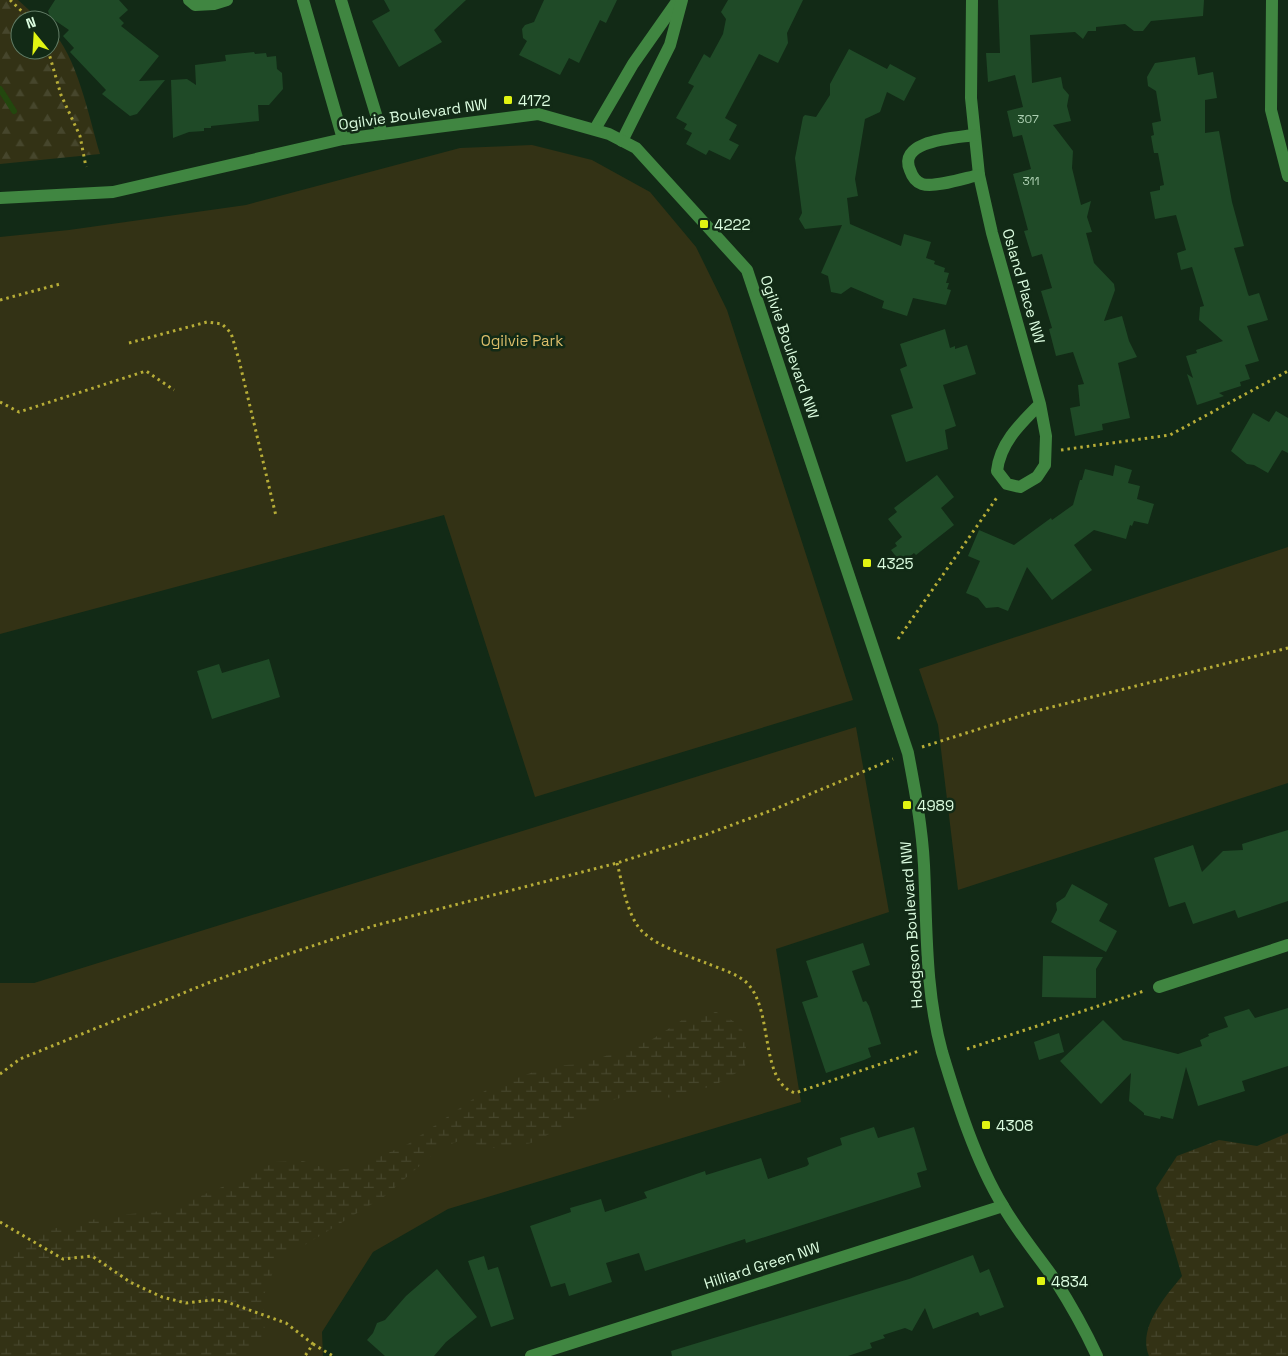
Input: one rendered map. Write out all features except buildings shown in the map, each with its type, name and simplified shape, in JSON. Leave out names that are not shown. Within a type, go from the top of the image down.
[{"type":"street","points":[[189,0],[195,5],[214,4],[227,0]]},
{"type":"street","points":[[303,0],[342,139]]},
{"type":"street","points":[[341,0],[382,134]]},
{"type":"street","points":[[595,129],[633,64],[678,0]]},
{"type":"street","points":[[622,140],[670,45],[682,0]]},
{"type":"street","name":"Osland Place NW","points":[[972,0],[971,98],[979,175],[992,233],[1040,404],[1046,436],[1044,465],[1037,476],[1020,487],[1007,484],[997,472],[999,457],[1017,428],[1040,404]]},
{"type":"street","points":[[1272,0],[1271,110],[1288,176]]},
{"type":"street","name":"Ogilvie Boulevard NW","points":[[0,198],[113,192],[342,139],[538,114],[595,129],[636,148],[747,270],[908,753]]},
{"type":"street","points":[[974,135],[937,141],[915,149],[909,157],[908,168],[914,178],[921,184],[931,185],[979,175]]},
{"type":"street","name":"Hodgson Boulevard NW","points":[[908,753],[920,818],[924,863],[926,943],[935,1021],[942,1052],[964,1117],[1002,1206],[1082,1323],[1097,1356]]},
{"type":"street","points":[[1159,987],[1288,945]]},
{"type":"street","name":"Hilliard Green NW","points":[[531,1356],[1002,1206]]},
{"type":"path","points":[[10,0],[20,10]]},
{"type":"path","points":[[51,60],[58,87],[80,136],[86,167]]},
{"type":"path","points":[[0,300],[60,284]]},
{"type":"path","points":[[129,343],[207,322],[222,324],[230,333],[239,360],[276,516]]},
{"type":"path","points":[[0,402],[19,412],[146,371],[174,390]]},
{"type":"path","points":[[1055,451],[1170,435],[1288,371]]},
{"type":"path","points":[[898,638],[1000,494]]},
{"type":"path","points":[[0,1074],[20,1059],[208,982],[285,955],[433,909],[617,863],[705,835],[767,812],[934,742],[1036,711],[1288,648]]},
{"type":"path","points":[[617,863],[637,925],[649,937],[677,952],[746,982],[756,995],[763,1010],[773,1067],[779,1082],[786,1090],[795,1093],[802,1091],[919,1051]]},
{"type":"path","points":[[967,1049],[1159,987]]},
{"type":"path","points":[[0,1222],[52,1254],[68,1259],[92,1256],[134,1284],[162,1297],[186,1303],[213,1300],[224,1301],[286,1323],[332,1356]]},
{"type":"path","points":[[305,1356],[313,1344]]},
{"type":"green space","points":[[0,0],[18,0],[29,10],[10,10],[10,60],[60,60],[60,42],[75,70],[100,154],[0,164]]},
{"type":"green space","name":"Ogilvie Park","points":[[532,145],[592,160],[650,192],[696,247],[727,310],[853,700],[535,797],[444,515],[0,634],[0,237],[69,230],[246,205],[460,148]]},
{"type":"green space","points":[[1288,547],[1288,783],[958,890],[938,725],[919,669]]},
{"type":"green space","points":[[856,727],[889,912],[776,949],[801,1102],[448,1209],[373,1252],[322,1332],[323,1356],[0,1356],[0,983],[34,983]]},
{"type":"green space","points":[[716,1012],[735,1022],[744,1033],[746,1047],[745,1068],[715,1085],[672,1098],[638,1093],[591,1106],[570,1124],[531,1143],[499,1149],[459,1141],[440,1148],[385,1196],[277,1262],[263,1297],[265,1340],[245,1356],[0,1356],[0,1256],[23,1250],[36,1236],[52,1229],[109,1216],[163,1211],[242,1179],[275,1162],[303,1161],[333,1171],[357,1167],[408,1144],[489,1088],[550,1066],[583,1064],[651,1040],[687,1017]]},
{"type":"green space","points":[[1288,1133],[1288,1356],[1149,1356],[1146,1345],[1150,1324],[1161,1303],[1182,1276],[1156,1188],[1177,1156],[1219,1140],[1257,1146]]},
{"type":"waterway","points":[[0,89],[14,111]]},
{"type":"place","name":"4172","points":[[508,100]]},
{"type":"place","name":"4222","points":[[704,224]]},
{"type":"place","name":"4325","points":[[867,563]]},
{"type":"place","name":"4989","points":[[907,805]]},
{"type":"place","name":"4308","points":[[986,1125]]},
{"type":"place","name":"4834","points":[[1041,1281]]}]
